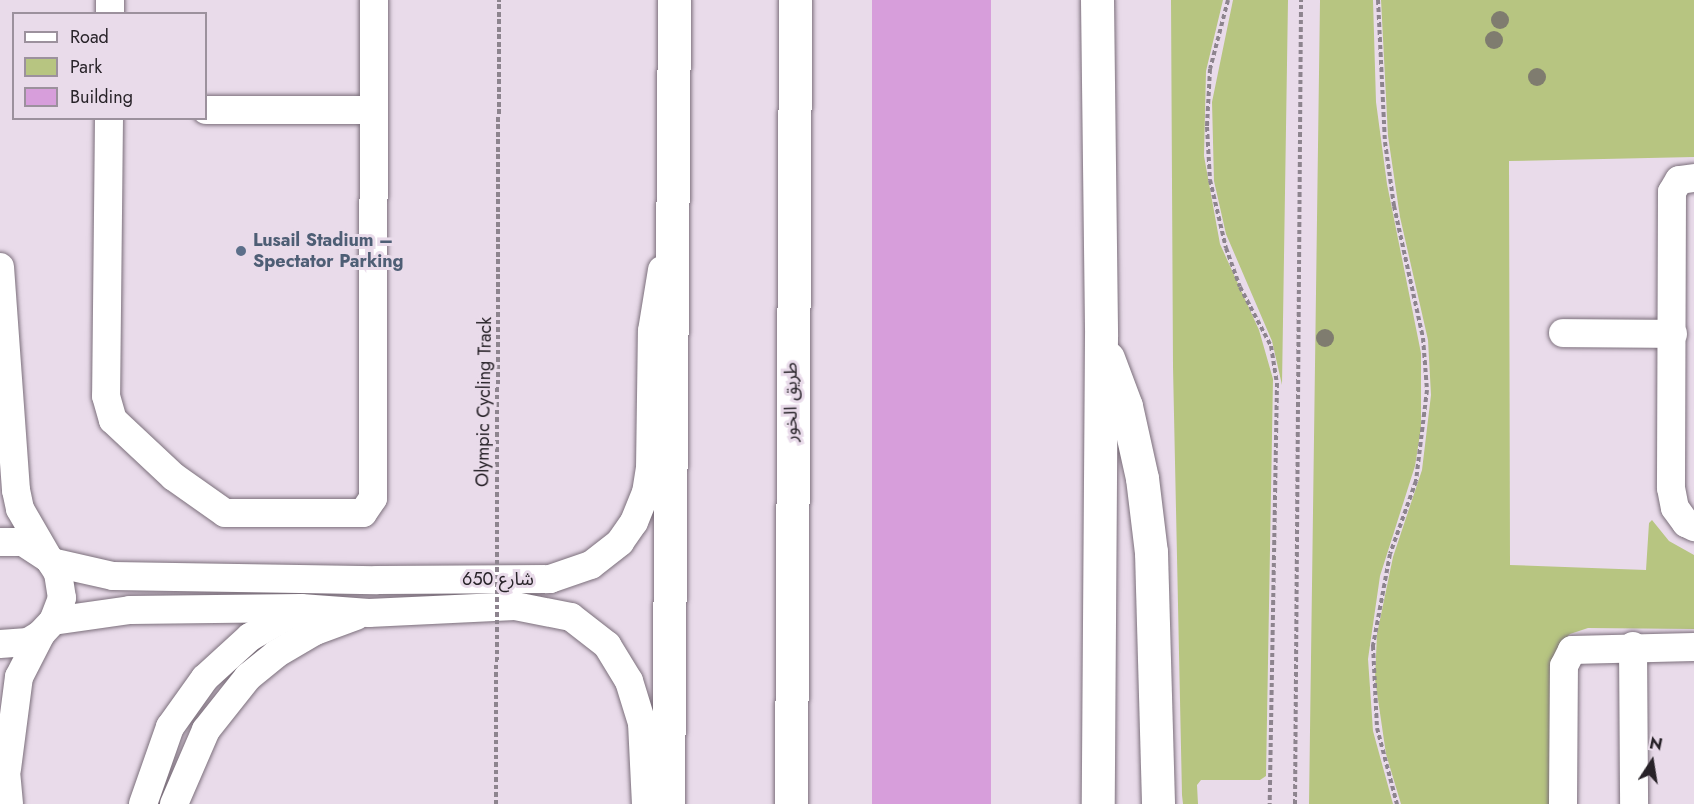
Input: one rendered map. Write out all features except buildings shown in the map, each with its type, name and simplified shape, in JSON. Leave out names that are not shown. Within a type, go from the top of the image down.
[{"type":"highway","points":[[668,804],[674,0]]},
{"type":"highway","name":"طريق الخور","points":[[791,804],[795,0]]},
{"type":"highway","points":[[1097,0],[1101,336],[1098,804]]},
{"type":"highway","points":[[1101,336],[1125,406],[1144,489],[1151,552],[1158,804]]},
{"type":"street","points":[[109,120],[106,396],[113,420],[174,477],[225,513],[359,514],[368,510],[373,498],[374,0]]},
{"type":"street","points":[[207,110],[374,110]]},
{"type":"street","points":[[1694,178],[1679,180],[1672,192],[1671,488],[1675,508],[1686,523],[1694,527]]},
{"type":"street","name":"شارع 650","points":[[50,560],[113,576],[377,580],[550,579],[591,565],[620,542],[638,512],[650,469],[652,330],[663,264],[672,236]]},
{"type":"street","points":[[0,267],[9,411],[20,509],[50,560],[61,591],[47,628],[20,677],[7,769]]},
{"type":"street","points":[[1563,333],[1673,334]]},
{"type":"street","points":[[0,477],[9,411]]},
{"type":"street","points":[[0,542],[23,542],[50,560]]},
{"type":"street","points":[[143,804],[170,727],[205,678],[250,637],[301,608],[377,580]]},
{"type":"street","name":"شارع 650","points":[[0,644],[28,642],[47,628],[130,610],[301,608],[369,613],[515,606],[571,617],[588,628],[620,662],[637,701],[642,723],[646,804]]},
{"type":"street","name":"شارع 650","points":[[174,804],[206,730],[248,677],[276,654],[315,631],[369,613]]},
{"type":"street","points":[[1634,646],[1634,804]]},
{"type":"street","points":[[1563,804],[1566,658],[1581,647],[1694,647]]},
{"type":"street","points":[[0,711],[9,804]]},
{"type":"path","name":"Olympic Cycling Track","points":[[495,804],[499,0]]},
{"type":"path","points":[[1228,0],[1210,69],[1207,127],[1210,180],[1226,248],[1240,287],[1270,346],[1277,383],[1270,804]]},
{"type":"path","points":[[1295,804],[1301,0]]},
{"type":"path","points":[[1378,0],[1385,142],[1394,206],[1423,338],[1427,390],[1416,482],[1390,554],[1373,646],[1377,728],[1397,804]]},
{"type":"green space","points":[[1171,0],[1223,0],[1206,71],[1204,156],[1220,244],[1259,330],[1273,379],[1266,776],[1260,780],[1201,780],[1197,785],[1198,804],[1183,804],[1182,795],[1173,367]]},
{"type":"green space","points":[[1233,0],[1288,0],[1282,385],[1272,341],[1226,234],[1214,181],[1212,102]]},
{"type":"green space","points":[[1320,0],[1373,0],[1376,102],[1387,184],[1421,353],[1421,428],[1415,466],[1380,576],[1368,659],[1373,731],[1393,804],[1309,804]]},
{"type":"green space","points":[[1381,0],[1694,0],[1694,157],[1509,161],[1510,565],[1646,570],[1649,523],[1652,520],[1669,541],[1694,555],[1694,629],[1588,628],[1570,634],[1563,641],[1557,804],[1401,804],[1386,754],[1375,679],[1377,634],[1393,557],[1422,470],[1431,395],[1428,340],[1400,217],[1388,136]]},
{"type":"place","name":"Lusail Stadium – Spectator Parking","points":[[241,251]]}]
